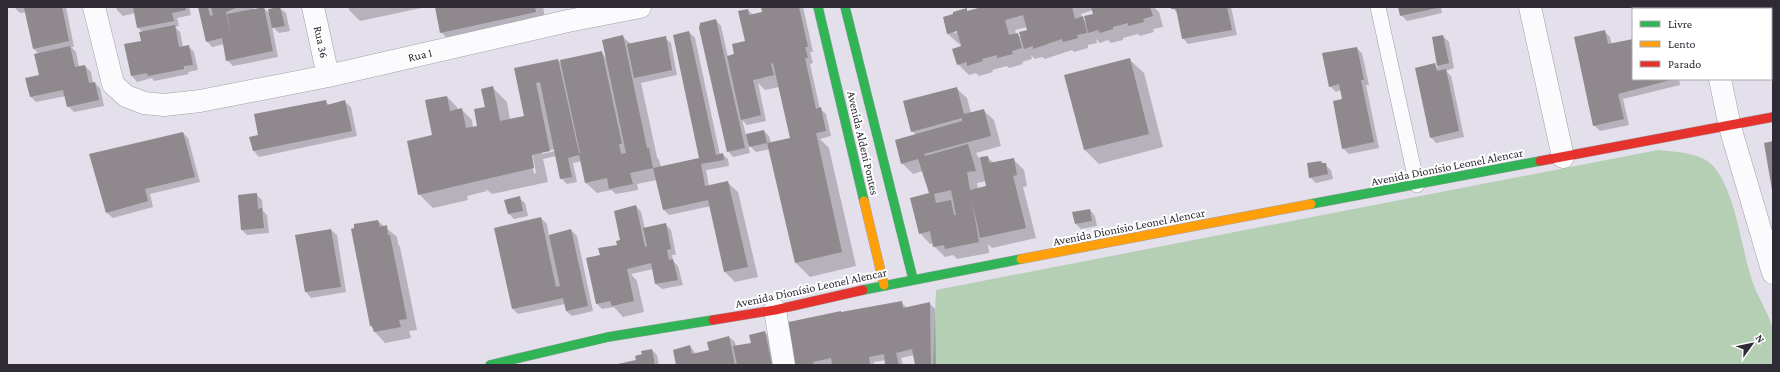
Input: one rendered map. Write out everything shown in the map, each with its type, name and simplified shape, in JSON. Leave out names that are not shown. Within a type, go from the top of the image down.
[{"type":"main road","name":"Avenida Aldeni Pontes","points":[[818,7],[884,285]]},
{"type":"main road","name":"Avenida Aldeni Pontes","points":[[845,7],[914,280]]},
{"type":"main road","name":"Avenida Dionísio Leonel Alencar","points":[[490,365],[608,337],[775,310],[884,285],[1730,127],[1773,117]]},
{"type":"street","name":"Rua 1","points":[[94,7],[113,84],[126,96],[144,103],[164,106],[200,101],[328,76],[566,14],[640,7]]},
{"type":"street","name":"Rua 36","points":[[313,7],[328,76]]},
{"type":"street","points":[[1530,7],[1563,157]]},
{"type":"street","points":[[1720,80],[1730,127],[1773,273]]},
{"type":"street","points":[[775,310],[784,365]]},
{"type":"lane","points":[[1378,7],[1417,185]]},
{"type":"green space","points":[[1658,150],[1680,152],[1696,156],[1710,163],[1715,168],[1729,193],[1753,283],[1772,326],[1774,339],[1773,365],[933,365],[936,290]]},
{"type":"building","points":[[62,7],[69,41],[33,49],[24,8]]},
{"type":"building","points":[[133,7],[185,7],[186,10],[172,13],[174,21],[137,28]]},
{"type":"building","points":[[198,7],[208,7],[210,16],[213,15],[211,7],[238,7],[226,12],[231,37],[227,14],[264,7],[273,51],[226,61],[222,38],[206,42]]},
{"type":"building","points":[[280,7],[285,26],[272,28],[268,9]]},
{"type":"building","points":[[435,7],[535,7],[536,12],[440,33]]},
{"type":"building","points":[[761,7],[799,7],[808,47],[805,47],[808,58],[805,58],[816,109],[821,107],[826,131],[816,133],[842,252],[795,263],[767,143],[790,138],[773,63],[771,64],[774,75],[753,80],[761,115],[741,120],[727,56],[734,54],[732,44],[745,41],[738,11],[748,9],[749,15],[762,12]]},
{"type":"building","points":[[982,7],[1072,7],[1075,19],[1083,16],[1087,33],[1077,35],[1078,38],[1063,42],[1062,39],[1033,49],[1033,46],[1024,49],[1019,32],[1027,30],[1023,15],[1005,20],[1009,35],[1018,33],[1022,48],[1012,51],[1013,54],[997,58],[997,55],[982,59],[983,61],[967,66],[967,62],[957,65],[952,49],[961,46],[957,31],[947,34],[943,17],[967,8],[967,11]]},
{"type":"building","points":[[1091,7],[1150,7],[1153,16],[1143,19],[1144,22],[1128,26],[1128,23],[1113,27],[1113,29],[1100,33],[1098,30],[1088,33],[1084,16],[1093,14]]},
{"type":"building","points":[[1171,7],[1227,7],[1232,30],[1182,39],[1176,9],[1171,9]]},
{"type":"building","points":[[1398,7],[1437,7],[1437,8],[1400,16]]},
{"type":"building","points":[[716,19],[745,148],[727,152],[699,28],[700,23]]},
{"type":"building","points":[[175,25],[179,47],[189,45],[193,65],[184,66],[184,69],[148,76],[147,73],[131,76],[124,44],[141,41],[139,32]]},
{"type":"building","points":[[1605,30],[1608,44],[1632,39],[1632,80],[1670,80],[1618,94],[1624,119],[1593,126],[1574,37]]},
{"type":"building","points":[[689,31],[716,155],[723,153],[724,160],[701,164],[705,186],[728,181],[748,267],[724,272],[708,200],[663,210],[653,168],[699,158],[673,35]]},
{"type":"building","points":[[623,35],[647,148],[649,148],[653,168],[630,173],[633,184],[609,189],[607,178],[585,183],[579,155],[568,158],[572,177],[560,179],[540,82],[536,83],[550,151],[532,155],[534,168],[418,195],[407,141],[432,135],[425,100],[447,96],[450,111],[462,108],[466,128],[477,126],[474,109],[485,107],[481,89],[493,86],[500,121],[524,116],[514,68],[558,59],[580,153],[560,60],[602,51],[622,144],[619,144],[621,154],[626,153],[602,40]]},
{"type":"building","points":[[1443,35],[1449,63],[1437,66],[1432,37]]},
{"type":"building","points":[[666,36],[672,70],[634,78],[627,44]]},
{"type":"building","points":[[70,46],[75,67],[85,65],[89,83],[95,82],[99,100],[67,107],[63,90],[30,97],[25,78],[39,75],[34,54]]},
{"type":"building","points":[[1357,47],[1364,80],[1361,80],[1374,142],[1342,149],[1333,101],[1342,99],[1339,84],[1329,87],[1322,53]]},
{"type":"building","points":[[1130,58],[1149,134],[1084,150],[1064,75]]},
{"type":"building","points":[[1435,63],[1437,71],[1446,69],[1459,131],[1430,138],[1415,68]]},
{"type":"building","points":[[957,87],[964,114],[984,109],[991,136],[924,154],[925,156],[968,144],[976,171],[967,172],[970,190],[986,186],[980,157],[988,156],[989,163],[1014,158],[1017,175],[1013,176],[1026,228],[980,238],[972,201],[979,242],[945,249],[944,245],[933,247],[930,231],[919,234],[910,198],[929,193],[918,159],[901,164],[895,140],[962,121],[962,118],[911,132],[903,101]],"holes":[[[951,190],[956,215],[954,215],[951,200],[936,203],[934,194]]]},
{"type":"building","points":[[326,100],[327,105],[345,100],[352,131],[253,151],[249,137],[258,135],[254,114]]},
{"type":"building","points":[[764,130],[767,143],[749,147],[746,134]]},
{"type":"building","points":[[183,132],[195,177],[145,189],[148,201],[106,213],[89,154]]},
{"type":"building","points":[[1773,141],[1773,190],[1772,190],[1764,143]]},
{"type":"building","points":[[1321,161],[1322,163],[1326,163],[1328,174],[1309,178],[1307,163]]},
{"type":"building","points":[[257,193],[258,209],[262,208],[264,228],[241,230],[238,195]]},
{"type":"building","points":[[520,196],[523,211],[508,214],[504,200]]},
{"type":"building","points":[[636,205],[645,247],[647,246],[643,228],[666,223],[671,249],[667,250],[669,260],[673,259],[678,280],[655,284],[651,263],[627,269],[634,301],[612,306],[610,301],[596,304],[586,258],[600,255],[598,248],[617,245],[616,241],[620,240],[614,211]]},
{"type":"building","points":[[1090,209],[1092,221],[1075,224],[1072,212]]},
{"type":"building","points":[[541,217],[556,287],[560,286],[549,235],[571,229],[588,306],[566,311],[563,298],[512,309],[494,228]]},
{"type":"building","points":[[378,220],[380,227],[387,225],[388,235],[390,235],[407,319],[399,320],[401,327],[374,332],[372,326],[370,326],[351,229],[354,228],[354,224]]},
{"type":"building","points":[[331,229],[341,287],[305,292],[295,235]]},
{"type":"building","points":[[902,301],[903,308],[930,302],[931,365],[915,365],[912,349],[896,353],[899,365],[885,365],[884,354],[869,357],[870,365],[832,365],[831,358],[813,362],[814,365],[792,365],[784,323],[841,311]]},
{"type":"building","points":[[765,331],[772,365],[737,365],[733,346],[751,343],[749,335]]},
{"type":"building","points":[[729,336],[735,365],[676,365],[673,350],[690,345],[692,354],[709,350],[707,342]]},
{"type":"building","points":[[652,349],[655,365],[613,365],[636,360],[635,356],[642,354],[641,351]]},
{"type":"traffic: fast","points":[[818,7],[864,201]]},
{"type":"traffic: fast","points":[[845,7],[913,279]]},
{"type":"traffic: fast","points":[[1311,204],[1540,161]]},
{"type":"traffic: fast","points":[[863,290],[1021,259]]},
{"type":"traffic: fast","points":[[490,365],[608,337],[713,320]]},
{"type":"traffic: slow","points":[[864,201],[884,285]]},
{"type":"traffic: slow","points":[[1021,259],[1311,204]]},
{"type":"traffic: jam","points":[[1540,161],[1773,117]]},
{"type":"traffic: jam","points":[[713,320],[775,310],[863,290]]}]
